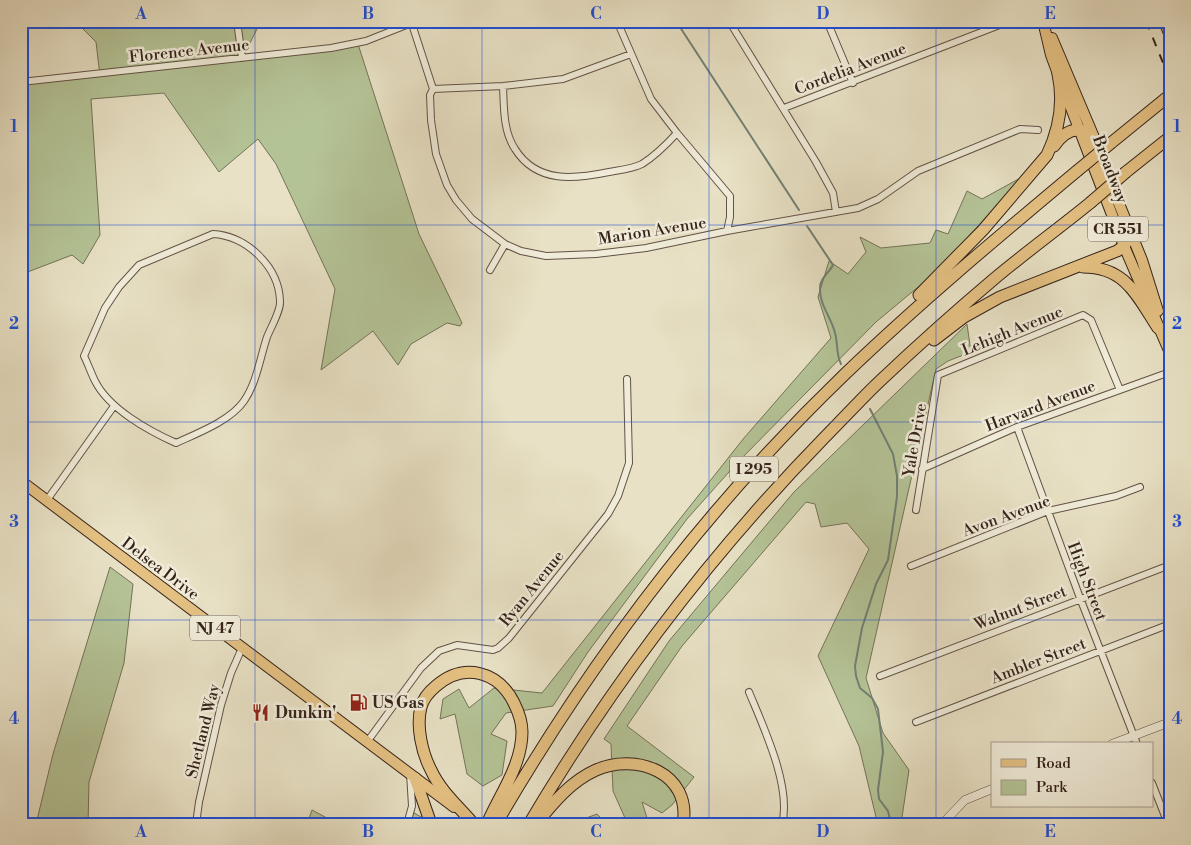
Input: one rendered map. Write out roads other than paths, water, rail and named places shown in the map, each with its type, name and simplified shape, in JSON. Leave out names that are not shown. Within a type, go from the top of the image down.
[{"type":"highway","points":[[1047,155],[1054,142],[1059,118],[1061,90],[1058,74]]},
{"type":"highway","name":"I 295","points":[[496,824],[580,690],[654,589],[740,485],[787,433],[843,375],[940,286],[1170,95]]},
{"type":"highway","points":[[843,375],[983,230],[1060,137],[1072,131],[1080,130],[1086,133],[1107,184],[1113,190]]},
{"type":"highway","name":"I 295","points":[[530,824],[597,717],[634,665],[693,586],[779,485],[879,382],[976,295],[1168,138]]},
{"type":"highway","points":[[879,382],[964,317],[988,303],[1015,290],[1117,251],[1124,246],[1128,239],[1129,229]]},
{"type":"highway","points":[[1071,268],[1097,268],[1118,275],[1132,288],[1158,328]]},
{"type":"highway","points":[[473,822],[444,791],[431,771],[423,750],[420,717],[421,707],[426,697],[434,688],[446,678],[459,673],[469,672],[485,674],[502,684],[509,692],[521,716],[520,750],[510,777],[487,824]]},
{"type":"highway","points":[[536,824],[560,796],[582,778],[600,768],[622,764],[646,766],[670,778],[677,787],[681,797],[684,824]]},
{"type":"highway","points":[[413,776],[431,824]]},
{"type":"main road","name":"Broadway","points":[[1043,21],[1058,74],[1124,246],[1170,353]]},
{"type":"main road","name":"Broadway","points":[[1043,21],[1082,108],[1142,260],[1170,348]]},
{"type":"main road","points":[[1164,21],[1170,36]]},
{"type":"main road","name":"Delsea Drive","points":[[21,481],[473,822]]},
{"type":"street","points":[[238,21],[242,58]]},
{"type":"street","points":[[617,21],[651,99],[677,134],[730,196],[730,217],[726,231]]},
{"type":"street","points":[[728,21],[784,108],[833,193],[836,212]]},
{"type":"street","points":[[827,21],[853,83]]},
{"type":"street","name":"Cordelia Avenue","points":[[784,108],[1010,21]]},
{"type":"street","name":"Florence Avenue","points":[[21,82],[349,45],[366,41],[413,22]]},
{"type":"street","name":"Marion Avenue","points":[[413,22],[423,63],[433,89],[430,95],[433,137],[438,162],[447,185],[456,200],[472,219],[506,244],[521,251],[546,256],[646,248],[726,231],[858,208],[878,199],[918,171],[1020,129],[1038,130]]},
{"type":"street","points":[[433,89],[503,86],[563,79],[631,54]]},
{"type":"street","points":[[503,86],[507,128],[512,144],[528,163],[550,176],[591,175],[632,168],[654,155],[677,134]]},
{"type":"street","points":[[214,234],[225,235],[243,243],[259,255],[275,274],[281,302],[267,337],[256,376],[243,402],[220,422],[176,443],[160,436],[114,406],[95,382],[84,356],[105,308],[119,287],[139,265],[214,234]]},
{"type":"street","points":[[490,270],[506,244]]},
{"type":"street","name":"Lehigh Avenue","points":[[938,375],[1083,316],[1091,320],[1120,390]]},
{"type":"street","name":"Harvard Avenue","points":[[922,469],[1017,427],[1170,372]]},
{"type":"street","name":"Yale Drive","points":[[916,510],[938,375]]},
{"type":"street","name":"Ryan Avenue","points":[[367,742],[421,668],[439,651],[457,645],[493,650],[498,648],[514,632],[608,514],[618,496],[629,463],[627,379]]},
{"type":"street","points":[[47,500],[114,406]]},
{"type":"street","name":"High Street","points":[[1017,427],[1100,651],[1136,742]]},
{"type":"street","name":"Avon Avenue","points":[[911,566],[1048,511],[1099,500],[1140,487]]},
{"type":"street","name":"Walnut Street","points":[[880,676],[1170,565]]},
{"type":"street","name":"Ambler Street","points":[[916,722],[1170,624]]},
{"type":"street","name":"Shetland Way","points":[[196,824],[199,802],[221,705],[231,673],[242,648]]},
{"type":"street","points":[[749,692],[782,784],[784,816],[782,824]]},
{"type":"street","points":[[1118,742],[1170,722]]},
{"type":"street","points":[[407,824],[412,806],[413,776]]},
{"type":"street","points":[[1154,788],[1168,821],[1158,824]]},
{"type":"street","points":[[942,824],[965,800],[991,789]]},
{"type":"waterway","points":[[676,21],[799,210]]},
{"type":"waterway","points":[[807,226],[833,265],[821,281],[820,294],[836,337],[838,357],[841,364]]},
{"type":"waterway","points":[[870,409],[893,454],[897,476],[897,497],[888,560],[876,584],[862,628],[855,666],[860,688],[872,698],[878,709],[883,752],[878,790],[879,799],[888,811],[891,824]]},
{"type":"railway","points":[[1146,21],[1170,80]]},
{"type":"place","name":"US Gas","points":[[358,702]]},
{"type":"place","name":"Dunkin'","points":[[261,712]]}]
